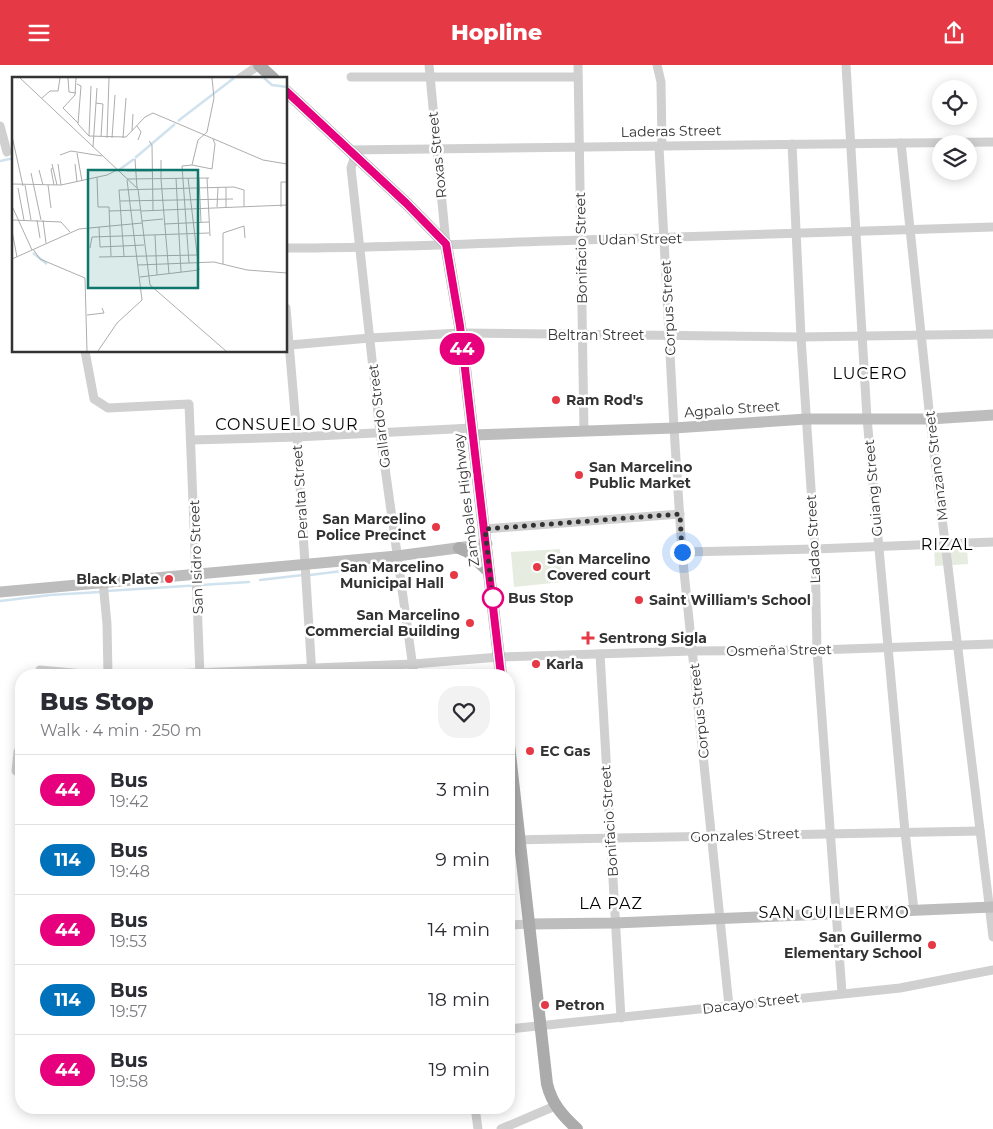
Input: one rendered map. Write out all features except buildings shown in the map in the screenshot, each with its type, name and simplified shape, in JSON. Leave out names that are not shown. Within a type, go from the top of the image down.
[{"type":"main road","points":[[259,65],[272,77]]},
{"type":"main road","points":[[288,93],[413,210],[446,244]]},
{"type":"main road","name":"Zambales Highway","points":[[446,244],[451,263],[460,333],[500,669]]},
{"type":"main road","points":[[459,548],[468,552],[490,572]]},
{"type":"main road","points":[[515,846],[529,924],[547,1084],[560,1114],[577,1129]]},
{"type":"street","points":[[242,77],[259,65]]},
{"type":"street","name":"Roxas Street","points":[[429,65],[446,244]]},
{"type":"street","name":"Bonifacio Street","points":[[578,65],[584,431]]},
{"type":"street","name":"Corpus Street","points":[[658,65],[661,83],[660,147],[664,239],[682,552],[729,1006]]},
{"type":"street","name":"Guiang Street","points":[[846,65],[867,418],[905,833],[914,910]]},
{"type":"street","points":[[351,77],[578,77]]},
{"type":"street","points":[[0,126],[7,152]]},
{"type":"street","name":"Laderas Street","points":[[352,153],[436,148],[993,142]]},
{"type":"street","name":"Manzano Street","points":[[900,143],[911,230],[930,419],[991,907]]},
{"type":"street","name":"Ladao Street","points":[[792,144],[795,232],[814,549],[818,650],[842,993]]},
{"type":"street","name":"Gallardo Street","points":[[352,153],[351,168],[380,432],[413,669]]},
{"type":"street","name":"Udan Street","points":[[288,248],[360,248],[664,239],[795,232],[993,227]]},
{"type":"street","name":"Peralta Street","points":[[288,326],[312,669]]},
{"type":"street","name":"Beltran Street","points":[[290,345],[460,333],[801,337],[993,334]]},
{"type":"street","name":"San Isidro Street","points":[[86,353],[94,399],[108,408],[189,404],[200,669]]},
{"type":"street","name":"Agpalo Street","points":[[191,440],[380,432],[584,431],[674,428],[806,419],[930,419],[993,415]]},
{"type":"street","points":[[485,529],[680,514]]},
{"type":"street","points":[[682,552],[993,542]]},
{"type":"street","points":[[0,592],[397,556],[486,544]]},
{"type":"street","points":[[103,582],[107,623],[108,669]]},
{"type":"street","name":"Osmeña Street","points":[[341,669],[499,657],[993,644]]},
{"type":"street","name":"Bonifacio Street","points":[[600,655],[609,839],[621,1018]]},
{"type":"street","name":"Gonzales Street","points":[[515,840],[980,831]]},
{"type":"street","points":[[515,925],[615,923],[991,907],[993,937]]},
{"type":"street","name":"Dacayo Street","points":[[515,1028],[900,988],[993,970]]},
{"type":"street","points":[[501,1129],[555,1106]]},
{"type":"street","points":[[476,1114],[478,1129]]},
{"type":"shaded area","points":[[967,547],[968,564],[935,566],[934,549]]},
{"type":"shaded area","name":"San Marcelino Covered court","points":[[560,549],[562,582],[514,587],[511,552]]},
{"type":"waterway","points":[[0,161],[12,158]]},
{"type":"waterway","points":[[310,575],[390,565]]},
{"type":"waterway","points":[[260,580],[303,575]]},
{"type":"waterway","points":[[106,591],[249,582]]},
{"type":"waterway","points":[[0,601],[100,592]]},
{"type":"bus line","name":"44","points":[[288,93],[406,203],[446,244],[451,263],[460,326],[500,669]]},
{"type":"place","name":"Ram Rod's","points":[[556,400]]},
{"type":"place","name":"San Marcelino Public Market","points":[[579,475]]},
{"type":"place","name":"San Marcelino Police Precinct","points":[[436,527]]},
{"type":"place","name":"San Marcelino Covered court","points":[[537,567]]},
{"type":"place","name":"San Marcelino Municipal Hall","points":[[454,575]]},
{"type":"place","name":"Black Plate","points":[[169,579]]},
{"type":"place","name":"Bus Stop","points":[[493,598]]},
{"type":"place","name":"Saint William's School","points":[[639,600]]},
{"type":"place","name":"San Marcelino Commercial Building","points":[[470,623]]},
{"type":"place","name":"Sentrong Sigla","points":[[588,638]]},
{"type":"place","name":"Karla","points":[[536,664]]},
{"type":"place","name":"EC Gas","points":[[530,751]]},
{"type":"place","name":"San Guillermo Elementary School","points":[[932,945]]},
{"type":"place","name":"Petron","points":[[545,1005]]},
{"type":"district","name":"LUCERO","points":[[870,373]]},
{"type":"district","name":"CONSUELO SUR","points":[[287,424]]},
{"type":"district","name":"RIZAL","points":[[947,544]]},
{"type":"district","name":"LA PAZ","points":[[611,903]]},
{"type":"district","name":"SAN GUILLERMO","points":[[834,912]]},
{"type":"route","points":[[493,598],[493,602],[485,529],[680,514],[682,552]]}]
